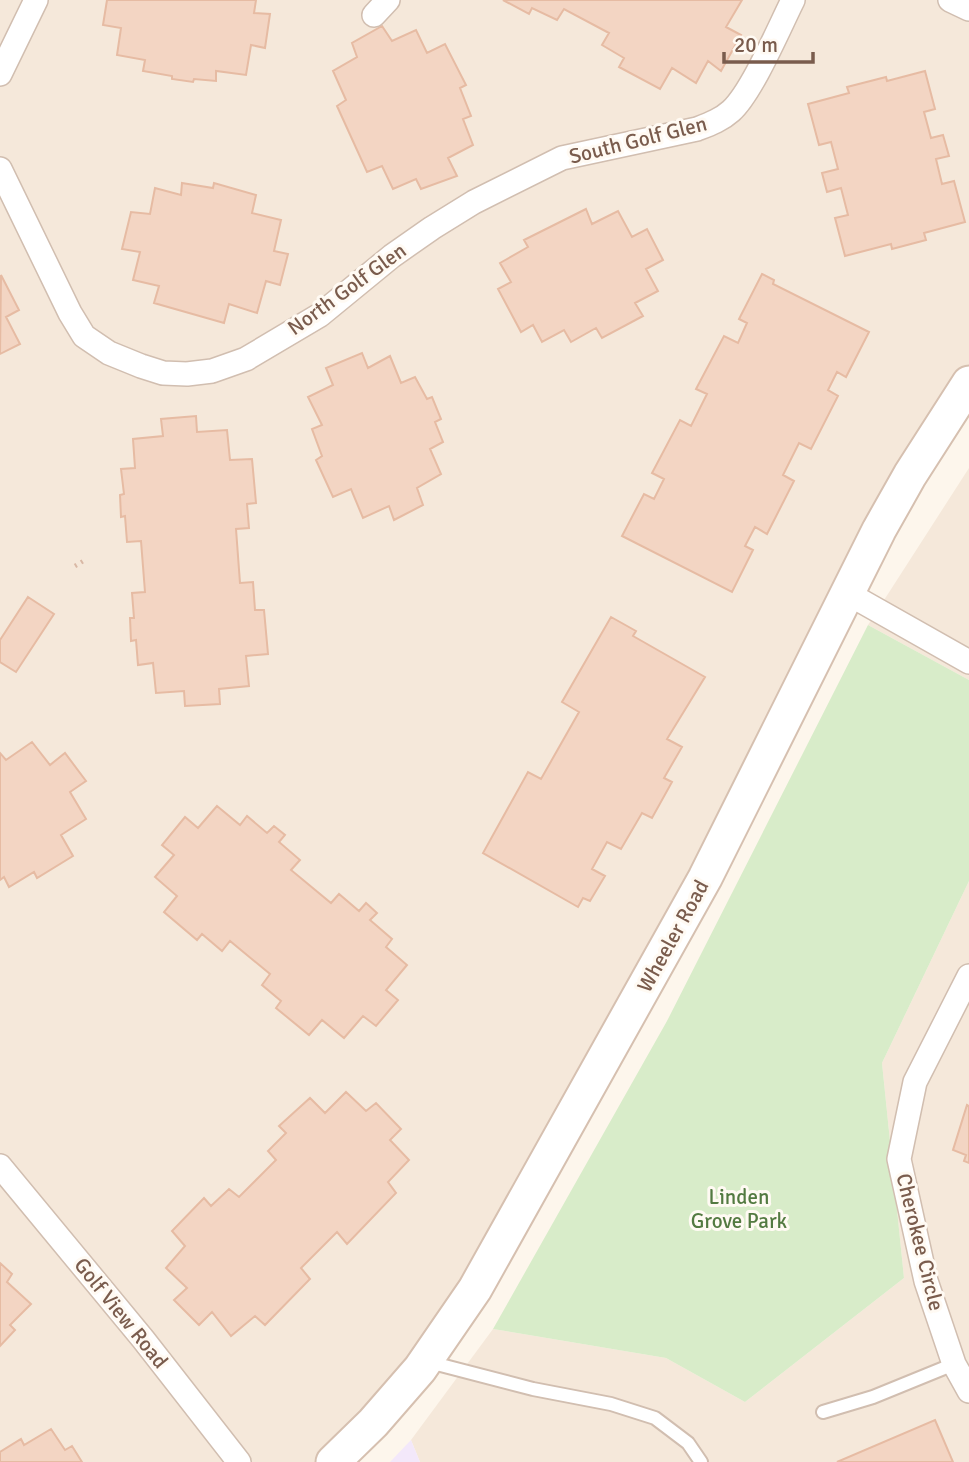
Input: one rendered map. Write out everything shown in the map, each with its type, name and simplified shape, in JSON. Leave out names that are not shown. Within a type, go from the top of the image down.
[{"type":"street","points":[[0,74],[36,0]]},
{"type":"street","name":"South Golf Glen","points":[[432,228],[474,202],[562,158],[697,129],[717,121],[733,110],[745,94],[793,0]]},
{"type":"street","points":[[950,0],[969,9]]},
{"type":"street","name":"North Golf Glen","points":[[0,169],[69,313],[84,336],[109,353],[163,373],[212,371],[246,359],[320,315],[392,256],[432,228]]},
{"type":"street","name":"Wheeler Road","points":[[333,1462],[373,1423],[426,1361],[475,1289],[705,878],[879,530],[910,475],[969,383]]},
{"type":"street","points":[[847,593],[969,662]]},
{"type":"street","name":"Cherokee Circle","points":[[969,976],[915,1082],[899,1159],[926,1281],[954,1364],[969,1391]]},
{"type":"street","name":"Golf View Road","points":[[0,1166],[143,1339],[239,1462]]},
{"type":"lane","points":[[426,1361],[533,1389],[611,1404],[654,1418],[688,1443],[701,1462]]},
{"type":"lane","points":[[824,1412],[873,1397],[954,1364]]},
{"type":"path","points":[[75,566],[85,560]]},
{"type":"shaded area","points":[[0,0],[950,0],[969,9],[969,383],[516,1218],[333,1462],[0,1462]]},
{"type":"shaded area","points":[[969,468],[969,680],[868,625]]},
{"type":"shaded area","points":[[969,881],[969,1462],[420,1462],[411,1440],[493,1329],[666,1358],[745,1402],[904,1278],[882,1063]]},
{"type":"shaded area","points":[[411,1440],[420,1462],[390,1462]]},
{"type":"green space","name":"Linden Grove Park","points":[[868,625],[969,680],[969,881],[882,1063],[904,1278],[745,1402],[666,1358],[493,1329],[667,1021]]},
{"type":"building","points":[[107,0],[256,0],[254,13],[270,14],[265,48],[251,45],[246,75],[216,71],[216,81],[194,79],[193,82],[143,71],[145,60],[117,55],[121,28],[103,25]]},
{"type":"building","points":[[503,0],[742,0],[726,27],[741,35],[721,71],[708,61],[696,83],[672,68],[660,89],[619,67],[624,58],[602,45],[609,33],[564,9],[557,20],[532,8],[529,14]]},
{"type":"building","points":[[382,26],[392,41],[416,30],[427,53],[445,44],[466,85],[460,88],[471,116],[463,119],[473,145],[448,158],[457,176],[421,189],[416,179],[393,189],[382,166],[367,172],[337,106],[346,100],[333,71],[357,57],[352,43]]},
{"type":"building","points":[[925,71],[935,109],[924,112],[931,138],[943,135],[949,156],[936,159],[942,184],[954,181],[965,222],[924,233],[926,240],[892,249],[891,244],[845,256],[835,218],[848,215],[841,188],[827,192],[822,173],[838,169],[831,142],[819,145],[808,104],[849,93],[847,87],[886,77],[887,81]]},
{"type":"building","points":[[182,183],[213,188],[214,183],[256,195],[252,213],[281,220],[274,251],[288,254],[280,285],[266,281],[257,313],[229,304],[224,323],[154,303],[159,286],[133,280],[140,252],[122,249],[131,212],[150,214],[155,188],[181,195]]},
{"type":"building","points":[[586,209],[592,224],[618,211],[632,237],[647,229],[663,260],[646,269],[658,291],[635,303],[643,316],[602,338],[596,328],[571,342],[564,330],[542,342],[533,325],[521,332],[498,289],[511,282],[500,263],[528,247],[524,240]]},
{"type":"building","points":[[762,274],[774,280],[773,284],[869,332],[846,377],[837,372],[828,390],[838,396],[811,449],[799,443],[783,475],[794,481],[767,534],[755,527],[745,546],[753,550],[732,592],[622,536],[644,494],[654,499],[664,479],[652,473],[680,420],[691,426],[707,394],[696,389],[724,336],[738,343],[747,323],[739,319]]},
{"type":"building","points":[[1,275],[19,310],[6,317],[20,344],[0,354]]},
{"type":"building","points":[[362,353],[368,368],[390,356],[401,383],[415,377],[427,399],[432,397],[441,419],[435,422],[443,442],[430,449],[441,474],[417,488],[423,505],[394,520],[389,506],[363,518],[351,489],[333,497],[316,460],[322,456],[312,429],[322,425],[308,397],[333,385],[326,368]]},
{"type":"building","points":[[196,416],[197,432],[227,430],[230,460],[252,459],[256,503],[247,504],[249,528],[236,529],[240,583],[253,582],[255,610],[264,610],[268,654],[246,656],[249,686],[219,689],[220,704],[185,706],[184,691],[156,693],[153,663],[138,665],[136,640],[131,641],[130,618],[134,618],[132,593],[145,592],[141,541],[127,542],[125,516],[121,517],[120,495],[124,494],[121,469],[135,468],[133,439],[163,436],[161,419]]},
{"type":"building","points":[[28,597],[54,614],[16,672],[0,662],[0,640]]},
{"type":"building","points":[[611,617],[636,631],[633,636],[705,677],[667,739],[682,747],[664,778],[672,782],[652,818],[642,813],[621,849],[607,842],[592,869],[605,876],[590,901],[583,898],[578,907],[483,853],[528,772],[541,779],[579,712],[562,702]]},
{"type":"building","points":[[32,742],[50,765],[65,753],[86,781],[70,792],[86,819],[61,835],[73,856],[37,878],[34,872],[9,887],[4,877],[0,880],[0,753],[6,760]]},
{"type":"building","points":[[217,806],[240,825],[247,816],[267,833],[274,826],[285,835],[279,842],[300,860],[291,870],[331,903],[339,894],[359,911],[366,903],[377,913],[370,920],[392,939],[386,947],[407,965],[386,990],[398,1000],[376,1026],[363,1016],[344,1038],[322,1020],[309,1035],[276,1008],[281,1001],[262,985],[270,974],[230,941],[222,951],[202,934],[197,940],[164,912],[177,896],[155,877],[174,855],[162,845],[185,817],[198,828]]},
{"type":"building","points":[[346,1092],[366,1111],[376,1103],[401,1129],[390,1140],[409,1160],[388,1182],[396,1193],[347,1244],[337,1232],[301,1268],[310,1279],[265,1325],[255,1316],[231,1336],[212,1312],[199,1325],[174,1300],[187,1288],[166,1268],[185,1246],[172,1231],[204,1198],[211,1206],[229,1189],[239,1197],[276,1160],[268,1151],[286,1133],[279,1126],[310,1098],[325,1113]]},
{"type":"building","points":[[967,1105],[969,1163],[964,1161],[966,1155],[953,1150]]},
{"type":"building","points":[[0,1263],[12,1274],[7,1282],[31,1304],[10,1325],[15,1330],[0,1346]]},
{"type":"building","points":[[935,1420],[953,1462],[837,1462]]},
{"type":"building","points":[[51,1429],[65,1450],[72,1446],[82,1462],[0,1462],[0,1452],[21,1439],[24,1445]]}]
